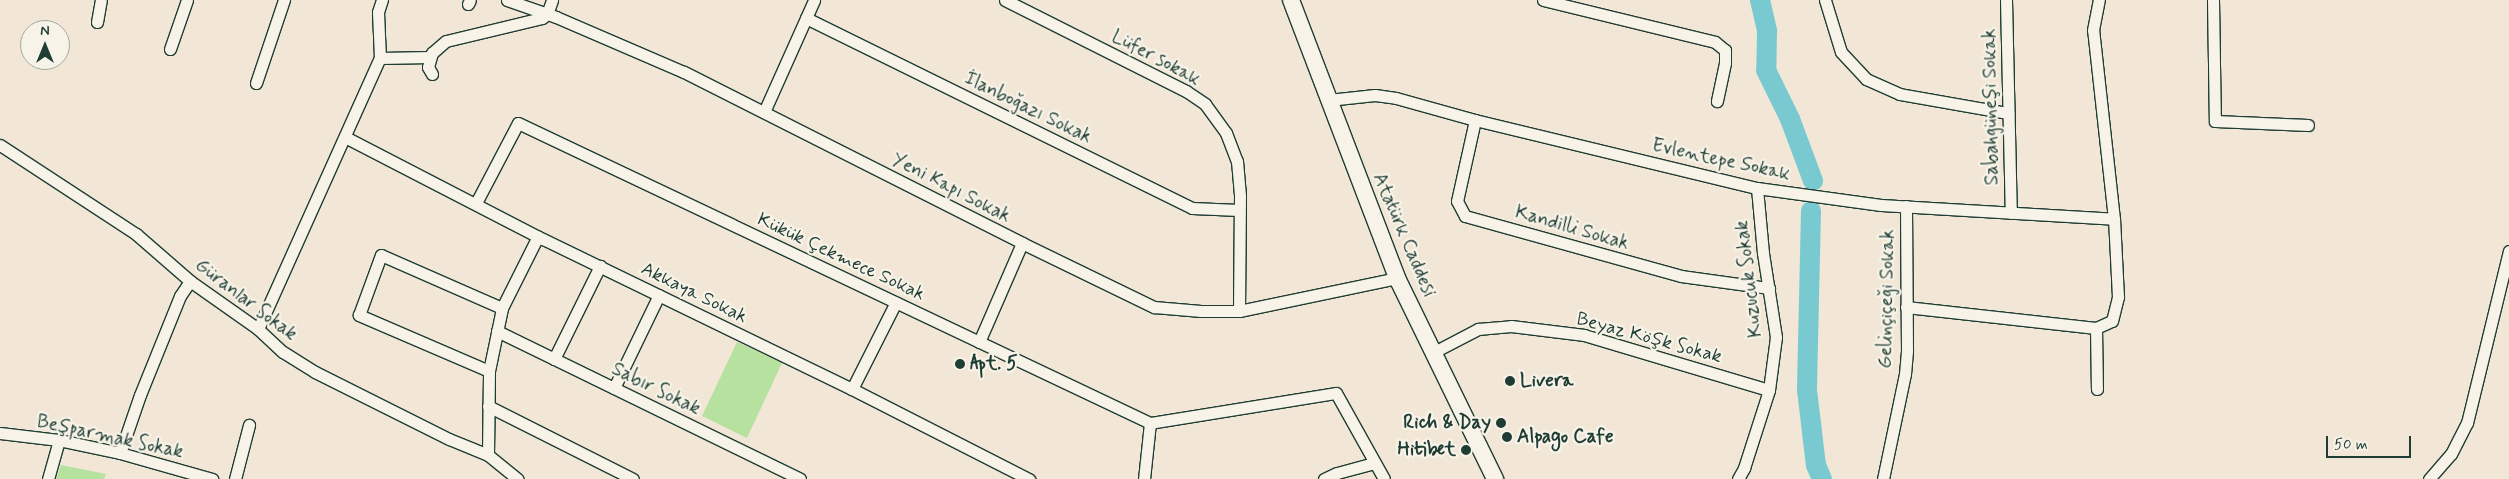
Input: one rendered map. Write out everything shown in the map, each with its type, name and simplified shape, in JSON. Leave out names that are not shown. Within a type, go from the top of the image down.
[{"type":"main road","name":"Atatürk Caddesi","points":[[1291,0],[1397,278],[1495,479]]},
{"type":"street","points":[[97,22],[101,0]]},
{"type":"street","points":[[170,49],[187,0]]},
{"type":"street","points":[[256,83],[284,0]]},
{"type":"street","points":[[258,330],[380,58],[378,12],[382,0]]},
{"type":"street","name":"Yeni Kapı Sokak","points":[[507,0],[547,14],[684,72],[1154,308],[1239,311],[1397,278]]},
{"type":"street","points":[[432,74],[428,67],[430,57],[436,48],[446,41],[542,18],[547,14],[552,0]]},
{"type":"street","points":[[764,112],[814,0]]},
{"type":"street","name":"Lüfer sokak","points":[[1005,0],[1018,3],[1186,91],[1204,104],[1226,133],[1237,161],[1239,311]]},
{"type":"street","points":[[1543,0],[1715,42],[1725,50],[1725,64],[1717,101]]},
{"type":"street","points":[[1825,0],[1841,52],[1866,79],[1900,94],[2008,113]]},
{"type":"street","name":"Sabahgüneşi Sokak","points":[[2004,0],[2011,213]]},
{"type":"street","points":[[1906,307],[2096,328],[2112,321],[2118,297],[2114,219],[2093,30],[2099,0]]},
{"type":"street","points":[[2213,0],[2215,121],[2308,125]]},
{"type":"street","name":"İlanboğazı Sokak","points":[[806,18],[1192,208],[1239,210]]},
{"type":"street","points":[[380,58],[430,57]]},
{"type":"street","name":"Evlentepe Sokak","points":[[1328,100],[1375,95],[1396,98],[1475,120],[1757,188],[1906,206],[2114,219]]},
{"type":"street","name":"Kandilli Sokak","points":[[1475,120],[1457,201],[1465,216],[1681,276],[1769,288]]},
{"type":"street","name":"Kükük Çekmece Sokak","points":[[476,203],[518,123],[1150,422]]},
{"type":"street","name":"Akkaya Sokak","points":[[345,137],[538,236],[852,389],[1029,479]]},
{"type":"street","name":"Güranlar Sokak","points":[[0,145],[136,234],[190,281],[258,330],[283,352],[315,372],[449,439],[488,455],[518,479]]},
{"type":"street","name":"Kuzucuk Sokak","points":[[1738,479],[1744,468],[1769,390],[1776,337],[1757,188]]},
{"type":"street","name":"Gelinçiçeği Sokak","points":[[1883,479],[1905,374],[1906,206]]},
{"type":"street","points":[[488,455],[489,371],[502,308],[538,236]]},
{"type":"street","points":[[979,342],[1022,243]]},
{"type":"street","points":[[2429,479],[2451,454],[2467,424],[2509,251]]},
{"type":"street","points":[[489,371],[359,315],[381,255],[502,308]]},
{"type":"street","points":[[554,359],[600,266]]},
{"type":"street","points":[[120,453],[140,396],[180,296],[190,281]]},
{"type":"street","points":[[614,388],[659,295]]},
{"type":"street","points":[[852,389],[896,302]]},
{"type":"street","name":"Beyaz Köşk Sokak","points":[[1434,352],[1478,329],[1511,326],[1584,335],[1769,390]]},
{"type":"street","points":[[2096,328],[2097,389]]},
{"type":"street","name":"Sabır Sokak","points":[[497,331],[800,479]]},
{"type":"street","points":[[1144,479],[1150,422],[1336,393],[1384,479]]},
{"type":"street","points":[[488,406],[633,479]]},
{"type":"street","points":[[235,479],[249,425]]},
{"type":"street","name":"Beşparmak Sokak","points":[[0,433],[59,440],[120,453],[212,479]]},
{"type":"street","points":[[48,479],[59,440]]},
{"type":"street","points":[[1324,479],[1337,473],[1374,463]]},
{"type":"green space","points":[[737,342],[782,363],[747,438],[702,416]]},
{"type":"green space","points":[[61,465],[106,474],[104,479],[56,479]]},
{"type":"waterway","points":[[1760,0],[1767,31],[1766,70],[1790,119],[1813,181]]},
{"type":"waterway","points":[[1811,211],[1807,390],[1816,465],[1822,479]]},
{"type":"place","name":"Apt. 5","points":[[960,364]]},
{"type":"place","name":"Livera","points":[[1510,381]]},
{"type":"place","name":"Rich & Day","points":[[1501,423]]},
{"type":"place","name":"Alpago Cafe","points":[[1507,437]]},
{"type":"place","name":"Hitibet","points":[[1466,450]]}]
